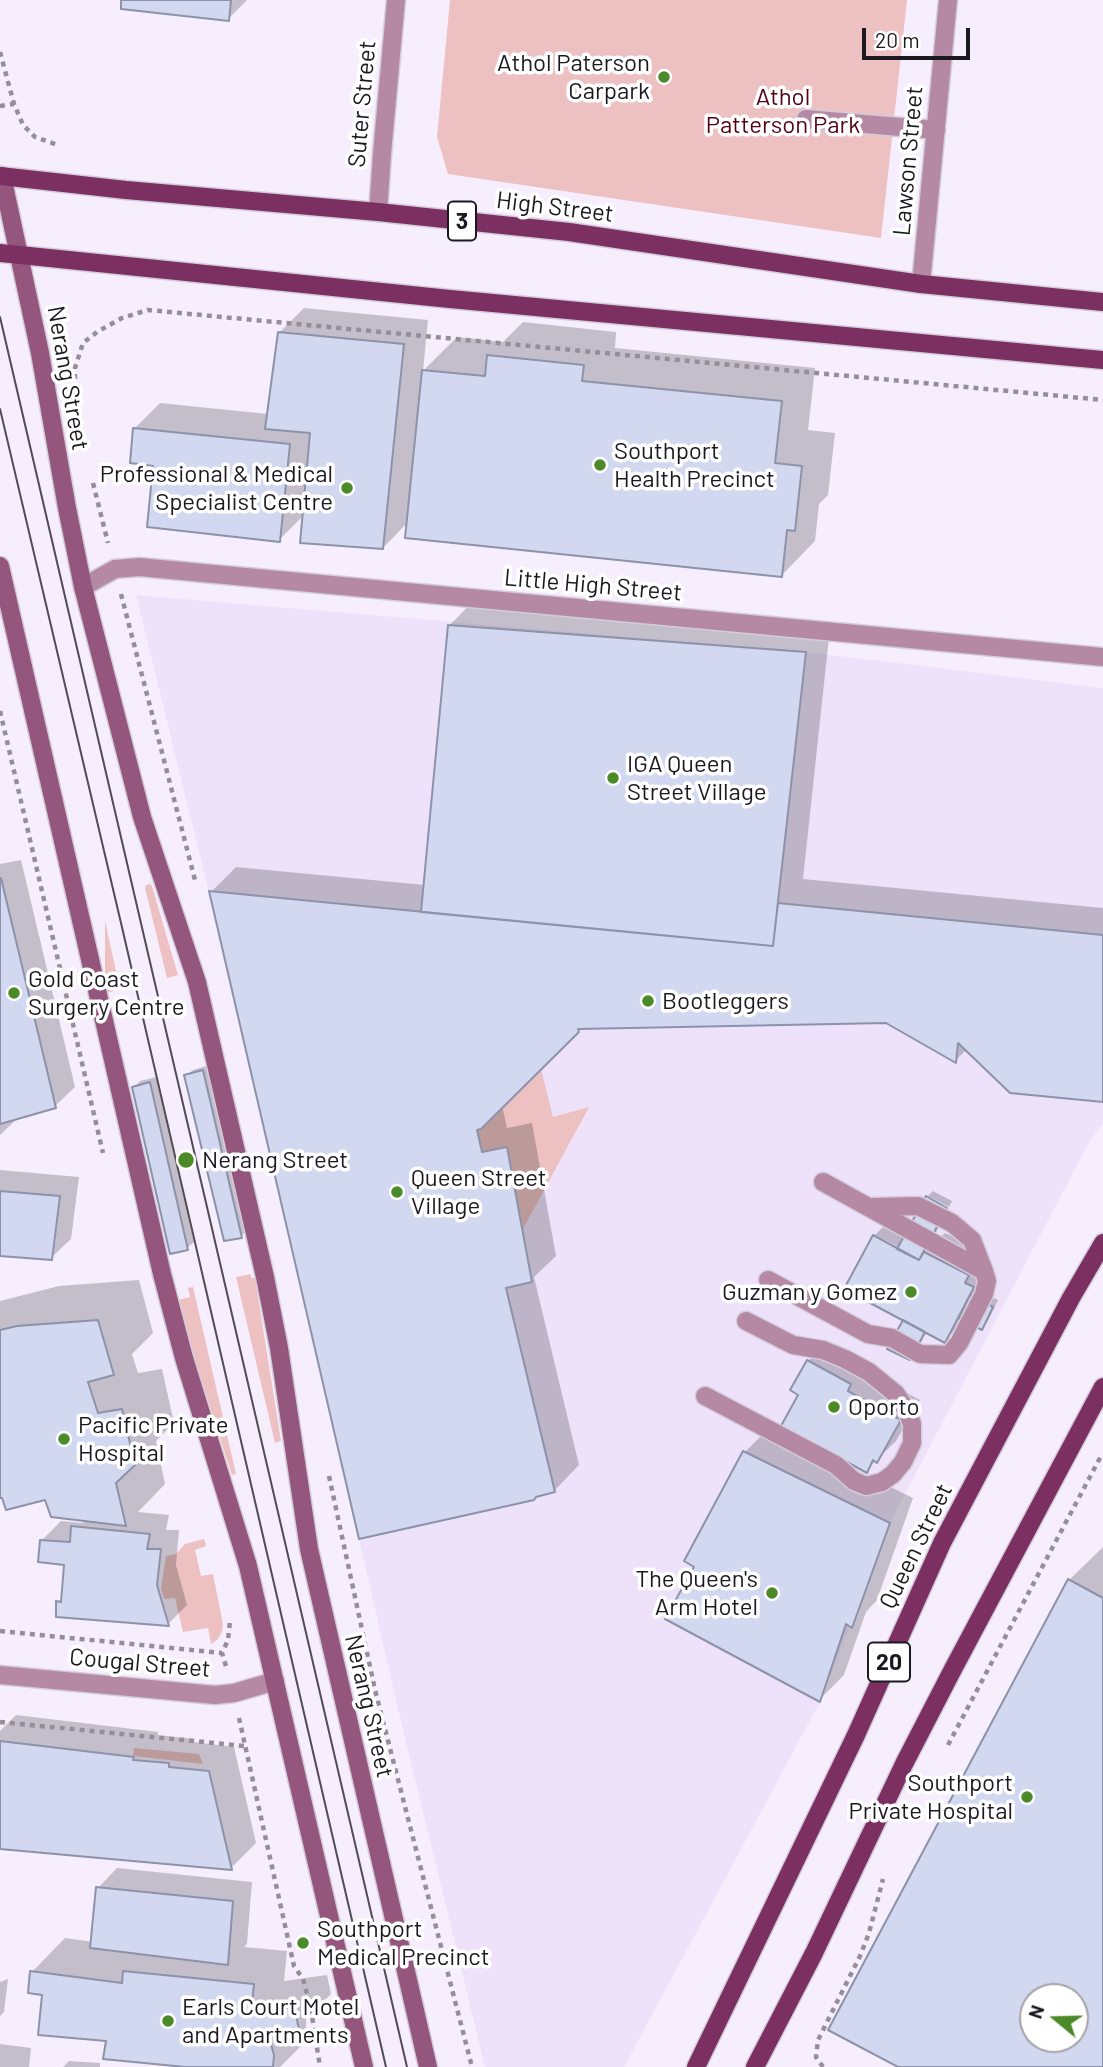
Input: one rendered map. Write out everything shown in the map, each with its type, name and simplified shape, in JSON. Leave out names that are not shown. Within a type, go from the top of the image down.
[{"type":"main road","name":"High Street","points":[[1,174],[126,190],[569,232],[921,284],[1103,302]]},
{"type":"main road","name":"Nerang Street","points":[[1,174],[40,354],[83,587],[142,817],[197,982],[265,1277],[279,1348],[312,1563],[428,2067]]},
{"type":"main road","points":[[0,253],[450,299],[1103,360]]},
{"type":"main road","points":[[0,566],[162,1274],[184,1358],[248,1566],[364,2067]]},
{"type":"main road","name":"Queen Street","points":[[696,2067],[856,1735],[942,1543],[1071,1298],[1103,1243]]},
{"type":"main road","name":"20","points":[[755,2067],[814,1953],[904,1764],[1103,1387]]},
{"type":"street","name":"Suter Street","points":[[378,212],[396,0]]},
{"type":"street","name":"Lawson Street","points":[[921,284],[948,0]]},
{"type":"street","points":[[806,118],[936,130]]},
{"type":"street","name":"Little High Street","points":[[83,587],[115,569],[139,567],[1103,657]]},
{"type":"street","points":[[822,1182],[984,1271]]},
{"type":"street","points":[[768,1280],[869,1334],[892,1338],[920,1354],[949,1355],[959,1343],[984,1294],[987,1281],[972,1240],[952,1223],[918,1206],[869,1207]]},
{"type":"street","points":[[705,1396],[836,1465],[866,1486],[882,1482],[903,1462],[912,1443],[912,1424],[896,1394],[845,1359],[823,1350],[793,1345],[746,1321]]},
{"type":"street","name":"Cougal Street","points":[[0,1675],[215,1695],[234,1693],[275,1681]]},
{"type":"path","points":[[0,52],[14,104],[23,125],[35,137],[58,145]]},
{"type":"path","points":[[0,106],[14,104]]},
{"type":"path","points":[[74,390],[75,368],[83,343],[122,318],[148,310],[1103,400]]},
{"type":"path","points":[[92,476],[109,546]]},
{"type":"path","points":[[946,1750],[1103,1452]]},
{"type":"path","points":[[0,1631],[222,1653]]},
{"type":"path","points":[[0,1722],[244,1746]]},
{"type":"path","points":[[823,2067],[816,2057],[818,2040],[860,1956],[869,1933],[884,1873]]},
{"type":"shaded area","points":[[136,595],[806,652],[1103,688],[1103,1123],[1088,1144],[890,1523],[820,1702],[624,2067],[485,2067],[398,1709],[232,986]]},
{"type":"green space","name":"Athol Patterson Park","points":[[450,0],[907,0],[881,238],[448,174],[437,137]]},
{"type":"green space","points":[[150,884],[178,975],[167,978],[145,888]]},
{"type":"green space","points":[[105,921],[120,989],[107,993],[105,978]]},
{"type":"green space","points":[[541,1069],[553,1117],[589,1107],[522,1231],[507,1147],[482,1152],[477,1130]]},
{"type":"green space","points":[[251,1274],[251,1278],[255,1278],[281,1441],[275,1443],[236,1277]]},
{"type":"green space","points":[[193,1287],[236,1474],[232,1475],[178,1300],[190,1297],[188,1288]]},
{"type":"green space","points":[[204,1539],[206,1546],[195,1550],[201,1576],[213,1574],[223,1624],[218,1639],[211,1644],[208,1628],[183,1632],[175,1598],[164,1599],[161,1588],[166,1556],[176,1554],[185,1544]]},
{"type":"green space","points":[[134,1748],[199,1754],[203,1764],[133,1756]]},
{"type":"building","points":[[121,0],[231,0],[229,21],[121,9]]},
{"type":"building","name":"Professional & Medical Specialist Centre","points":[[278,332],[404,344],[383,549],[300,543],[310,433],[265,429]]},
{"type":"building","name":"Southport Health Precinct","points":[[487,355],[584,365],[582,381],[782,401],[775,463],[802,466],[795,531],[787,530],[782,577],[405,538],[422,370],[485,376]]},
{"type":"building","points":[[133,428],[290,444],[280,542],[147,527],[153,466],[130,463]]},
{"type":"building","name":"IGA Queen Street Village","points":[[448,625],[806,652],[773,946],[421,912]]},
{"type":"building","name":"Gold Coast Surgery Centre","points":[[0,879],[56,1108],[0,1124]]},
{"type":"building","name":"Queen Street Village","points":[[209,891],[773,946],[778,903],[1103,935],[1103,1102],[1010,1093],[958,1043],[956,1063],[886,1023],[578,1029],[579,1032],[477,1130],[482,1152],[507,1147],[532,1282],[506,1288],[555,1492],[534,1500],[359,1539]]},
{"type":"building","points":[[203,1070],[242,1238],[224,1241],[184,1075]]},
{"type":"building","points":[[150,1082],[188,1250],[170,1254],[132,1087]]},
{"type":"building","points":[[0,1191],[60,1196],[52,1260],[0,1256]]},
{"type":"building","points":[[926,1196],[947,1208],[919,1260],[897,1249]]},
{"type":"building","name":"Guzman y Gomez","points":[[873,1235],[919,1260],[924,1252],[969,1275],[965,1283],[974,1287],[945,1343],[844,1289]]},
{"type":"building","points":[[970,1295],[993,1307],[982,1330],[959,1318]]},
{"type":"building","name":"Pacific Private Hospital","points":[[98,1320],[114,1375],[88,1382],[98,1413],[122,1409],[135,1465],[116,1483],[126,1526],[51,1517],[45,1500],[6,1510],[0,1498],[0,1330],[17,1326]]},
{"type":"building","points":[[903,1320],[925,1332],[910,1360],[887,1349]]},
{"type":"building","name":"Oporto","points":[[807,1360],[851,1384],[848,1391],[901,1420],[877,1463],[873,1460],[867,1473],[781,1426],[798,1395],[790,1390]]},
{"type":"building","name":"The Queen's Arm Hotel","points":[[743,1451],[890,1523],[852,1628],[846,1624],[820,1702],[665,1619],[694,1567],[684,1561]]},
{"type":"building","points":[[71,1526],[150,1534],[147,1549],[161,1549],[157,1585],[169,1626],[56,1617],[56,1601],[61,1602],[64,1565],[38,1562],[40,1540],[70,1542]]},
{"type":"building","name":"Southport Private Hospital","points":[[1068,1579],[1103,1598],[1103,2067],[898,2067],[828,2030]]},
{"type":"building","points":[[0,1741],[134,1757],[133,1760],[169,1763],[169,1767],[209,1771],[232,1870],[0,1849]]},
{"type":"building","points":[[96,1887],[233,1901],[228,1965],[90,1948]]},
{"type":"building","name":"Earls Court Motel and Apartments","points":[[30,1971],[122,1983],[123,1971],[254,1984],[251,2014],[294,2007],[299,2029],[268,2034],[274,2055],[273,2067],[185,2067],[103,2059],[106,2041],[38,2035],[42,1995],[28,1993]]},
{"type":"tram line","points":[[0,317],[407,2067]]},
{"type":"tram line","points":[[0,409],[386,2067]]},
{"type":"place","name":"Athol Paterson Carpark","points":[[664,77]]},
{"type":"place","name":"Southport Health Precinct","points":[[600,465]]},
{"type":"place","name":"Professional & Medical Specialist Centre","points":[[347,488]]},
{"type":"place","name":"IGA Queen Street Village","points":[[613,778]]},
{"type":"place","name":"Gold Coast Surgery Centre","points":[[14,993]]},
{"type":"place","name":"Bootleggers","points":[[648,1001]]},
{"type":"place","name":"Nerang Street","points":[[186,1160]]},
{"type":"place","name":"Queen Street Village","points":[[397,1192]]},
{"type":"place","name":"Guzman y Gomez","points":[[911,1292]]},
{"type":"place","name":"Oporto","points":[[834,1407]]},
{"type":"place","name":"Pacific Private Hospital","points":[[64,1439]]},
{"type":"place","name":"The Queen's Arm Hotel","points":[[772,1593]]},
{"type":"place","name":"Southport Private Hospital","points":[[1027,1797]]},
{"type":"place","name":"Southport Medical Precinct","points":[[303,1943]]},
{"type":"place","name":"Earls Court Motel and Apartments","points":[[168,2021]]}]
